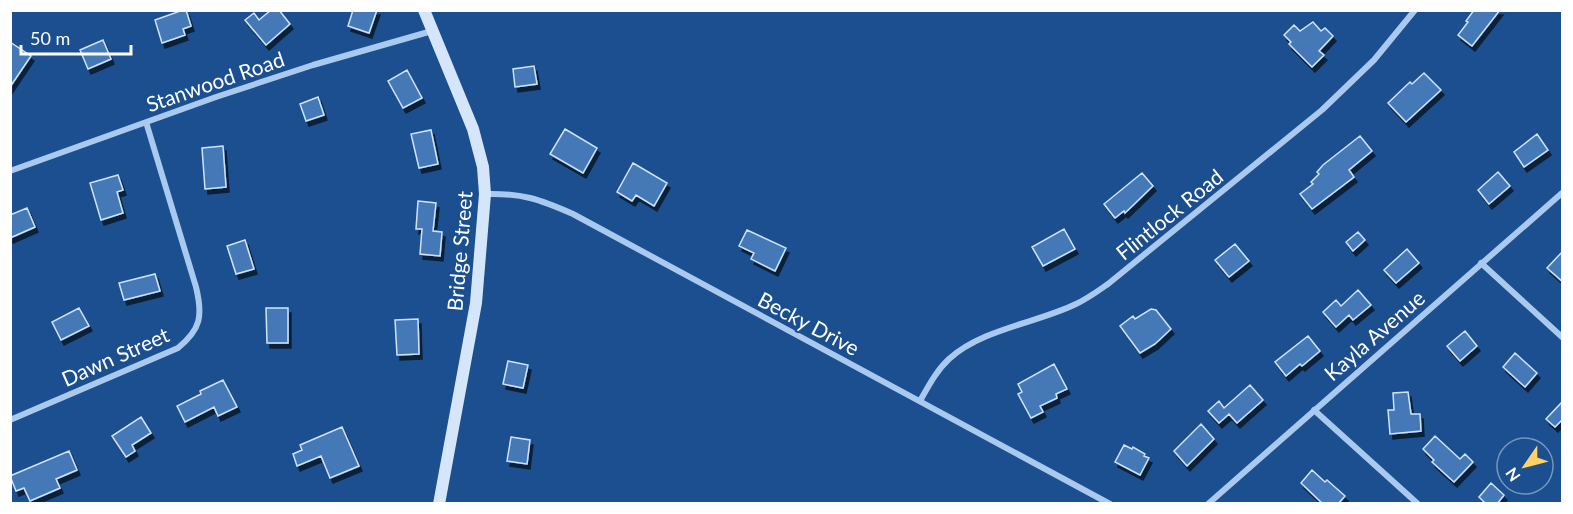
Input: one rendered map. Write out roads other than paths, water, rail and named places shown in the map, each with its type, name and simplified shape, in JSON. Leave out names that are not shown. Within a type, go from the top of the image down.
[{"type":"street","name":"Bridge Street","points":[[424,10],[473,129],[483,167],[485,194],[476,303],[440,504]]},
{"type":"street","name":"Flintlock Road","points":[[920,401],[938,372],[949,359],[963,350],[1009,328],[1078,304],[1108,284],[1322,110],[1374,60],[1415,10]]},
{"type":"street","name":"Stanwood Road","points":[[10,171],[216,97],[313,65],[432,31]]},
{"type":"street","name":"Dawn Street","points":[[10,420],[178,348],[192,337],[199,321],[200,304],[146,122]]},
{"type":"street","name":"Kayla Avenue","points":[[1208,504],[1563,193]]},
{"type":"street","name":"Becky Drive","points":[[485,194],[524,195],[573,214],[1110,504]]},
{"type":"street","points":[[1481,263],[1563,337]]},
{"type":"street","points":[[1314,410],[1418,504]]}]
